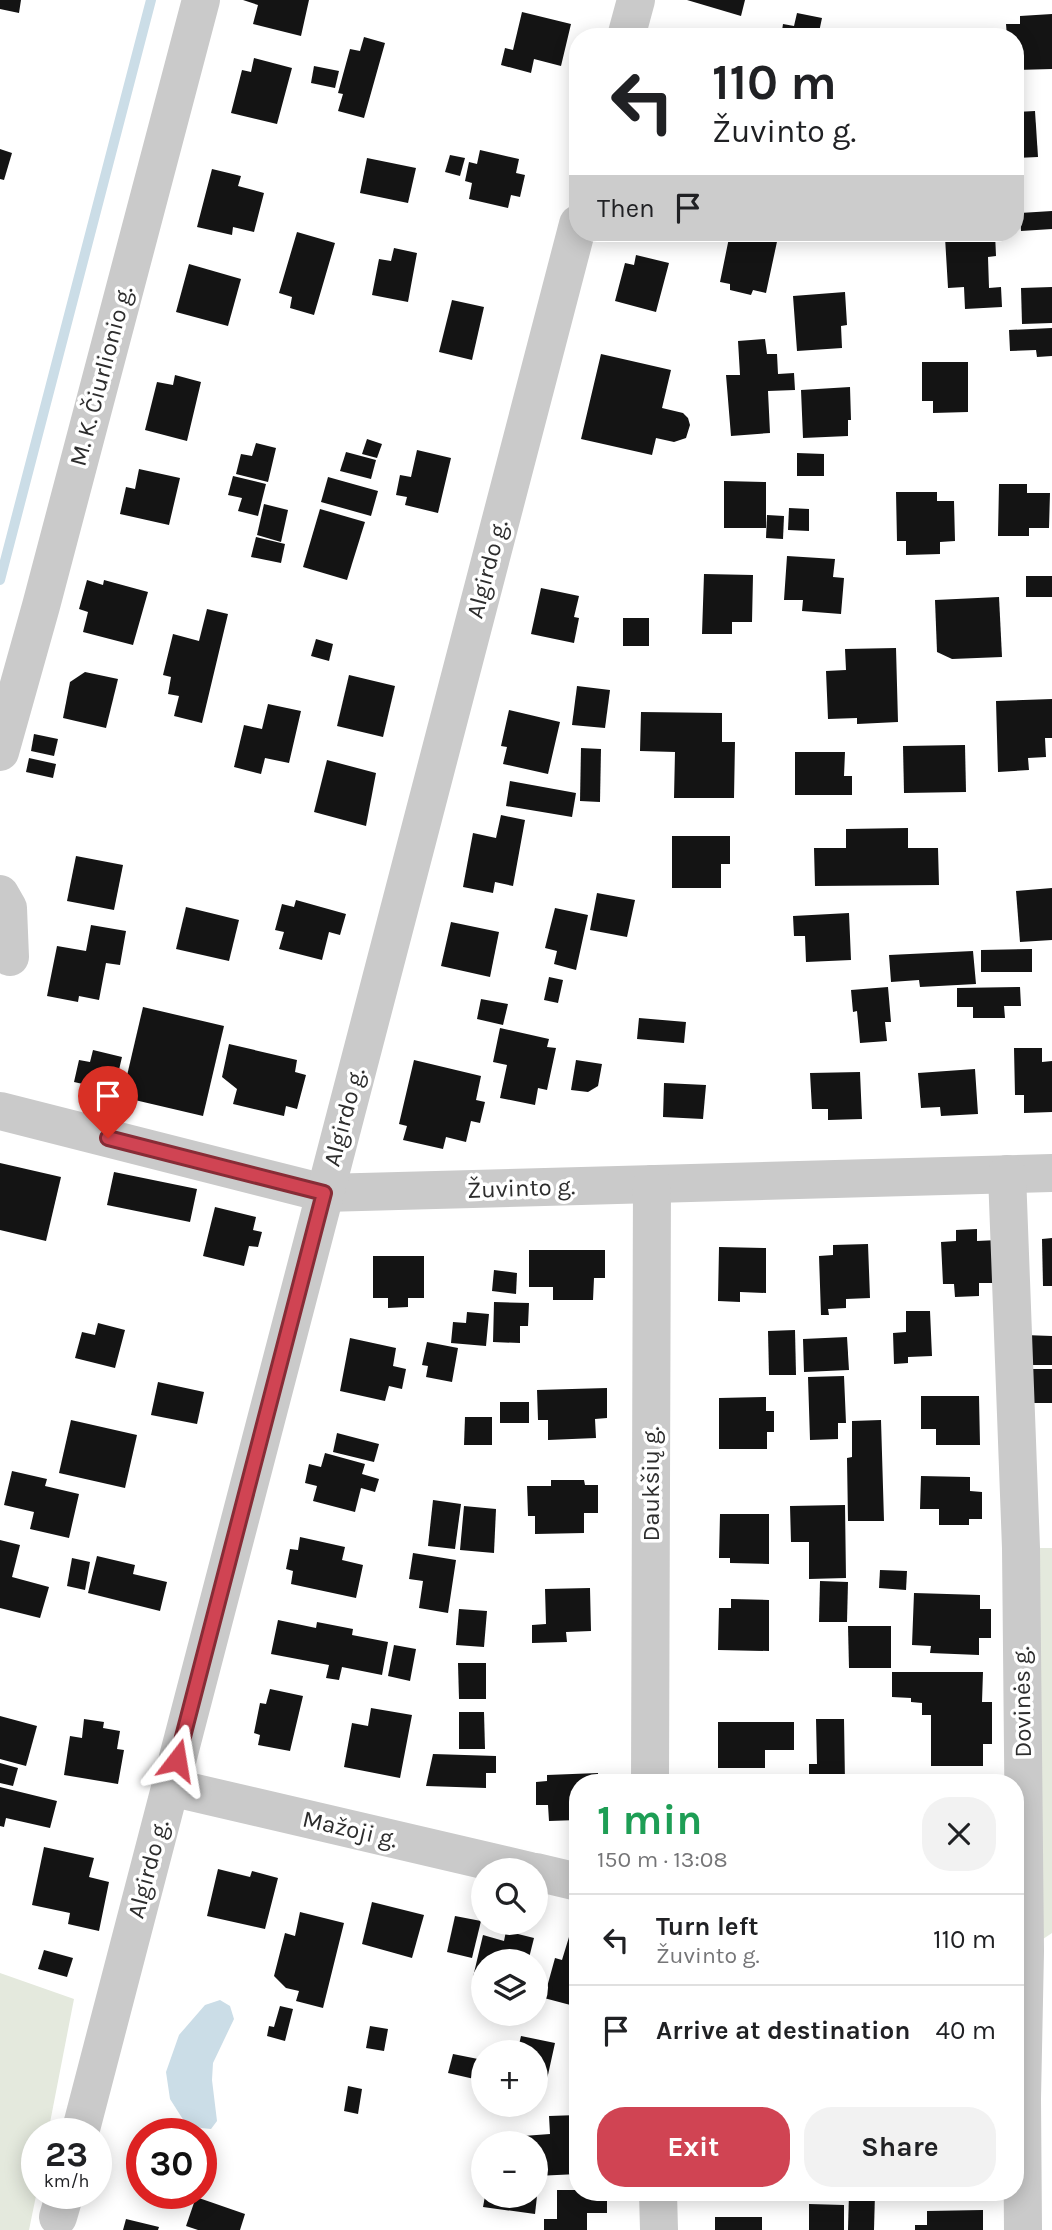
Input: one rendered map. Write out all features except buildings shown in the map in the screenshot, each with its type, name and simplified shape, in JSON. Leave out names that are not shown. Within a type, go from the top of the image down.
[{"type":"street","name":"M. K. Čiurlionio g.","points":[[0,752],[201,0]]},
{"type":"street","points":[[628,28],[636,0]]},
{"type":"street","name":"Algirdo g.","points":[[84,2118],[573,242]]},
{"type":"street","points":[[0,894],[8,908],[10,957]]},
{"type":"street","name":"Žuvinto g.","points":[[0,1111],[324,1193],[1052,1173]]},
{"type":"street","name":"Dovinės g.","points":[[1007,1174],[1021,1548],[1023,1774]]},
{"type":"street","name":"Daukšių g.","points":[[650,1774],[652,1184]]},
{"type":"street","name":"Mažoji g.","points":[[170,1787],[474,1858]]},
{"type":"street","name":"Dovinės g.","points":[[1024,1850],[1024,1988]]},
{"type":"street","points":[[548,1875],[569,1880]]},
{"type":"street","points":[[658,2201],[659,2230]]},
{"type":"street","name":"Dovinės g.","points":[[1023,2201],[1023,2230]]},
{"type":"shaded area","points":[[1021,1548],[1052,1548],[1052,1933],[1025,1951]]},
{"type":"shaded area","points":[[0,1973],[74,1999],[51,2118],[21,2118],[21,2209],[33,2209],[29,2230],[0,2230]]},
{"type":"water","points":[[220,2000],[230,2006],[234,2019],[213,2063],[212,2080],[217,2118],[182,2118],[170,2099],[166,2072],[179,2035],[205,2005]]},
{"type":"waterway","points":[[0,580],[151,0]]},
{"type":"route","points":[[108,1138],[324,1193],[177,1760]]}]
